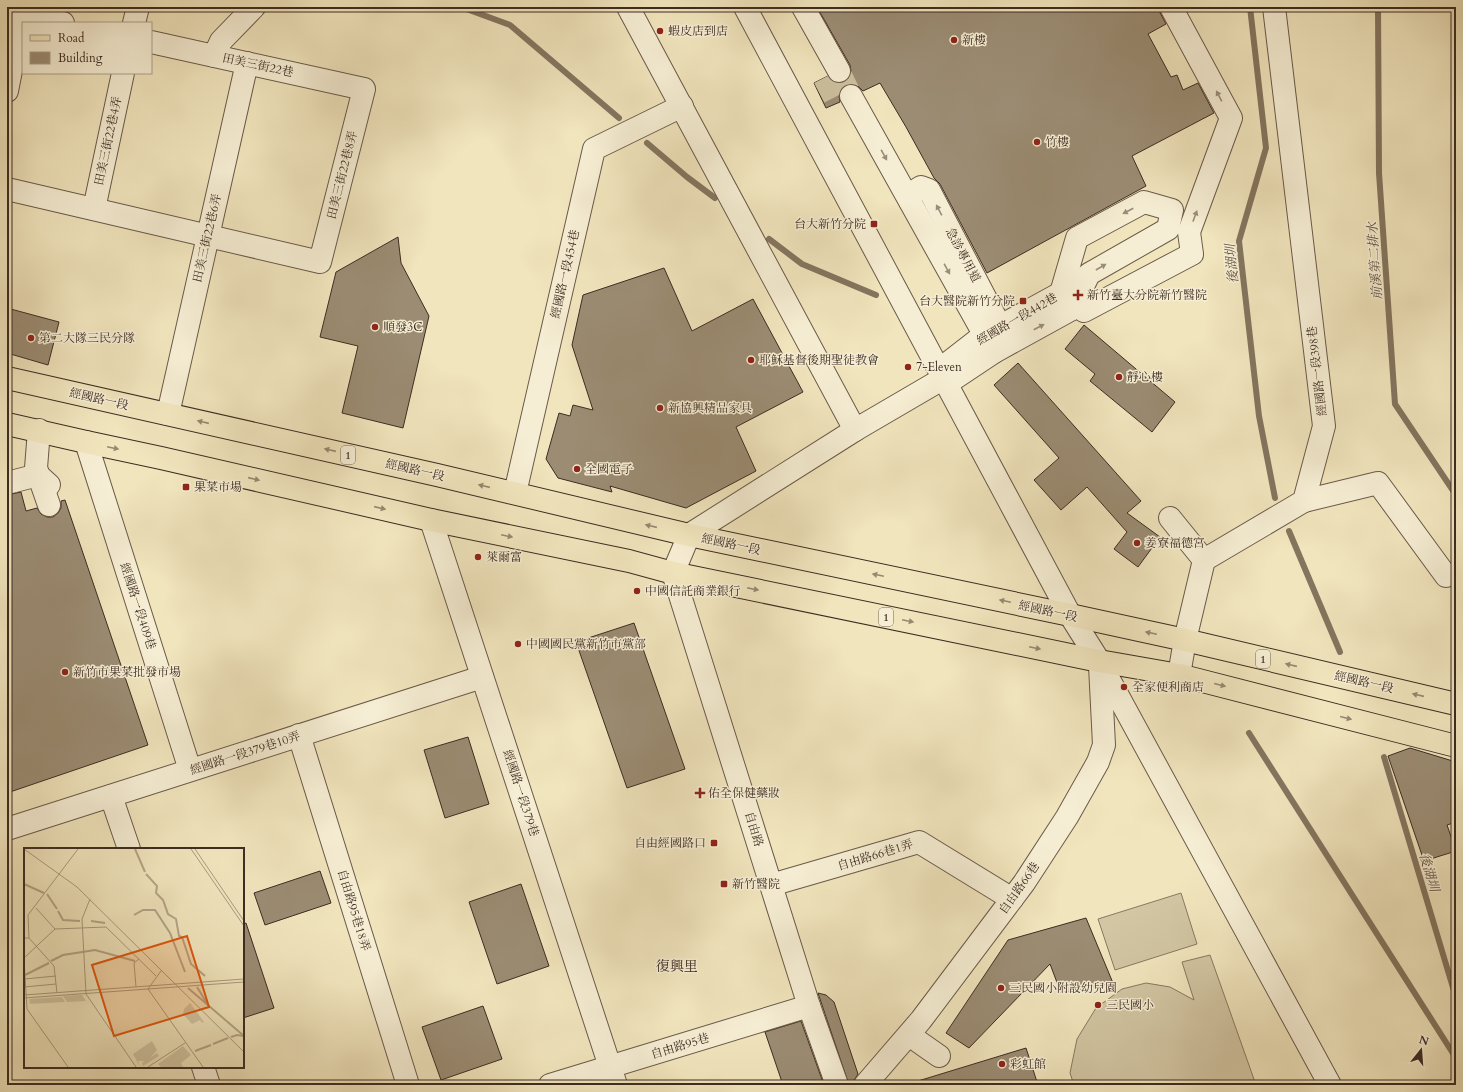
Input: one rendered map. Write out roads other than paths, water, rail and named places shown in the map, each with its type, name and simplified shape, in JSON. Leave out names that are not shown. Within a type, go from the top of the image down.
[{"type":"main road","name":"經國路一段","points":[[7,378],[515,493],[689,535],[1185,640],[1456,704]]},
{"type":"main road","name":"1","points":[[7,424],[39,430],[431,520],[629,561],[674,573],[1099,661],[1179,675],[1456,746]]},
{"type":"street","points":[[134,22],[138,7]]},
{"type":"street","points":[[214,56],[221,41],[254,7]]},
{"type":"street","points":[[628,7],[855,430]]},
{"type":"street","points":[[745,7],[1070,615],[1099,661],[1330,1085]]},
{"type":"street","points":[[803,7],[815,29],[832,75]]},
{"type":"street","name":"經國路一段442巷","points":[[689,535],[855,430],[944,378],[955,378],[997,339],[1192,254],[1189,232],[1231,118],[1171,7]]},
{"type":"street","name":"經國路一段398巷","points":[[1274,7],[1324,426],[1304,501]]},
{"type":"street","points":[[7,91],[14,12],[59,22]]},
{"type":"street","name":"田美三街22巷","points":[[152,42],[364,89]]},
{"type":"street","name":"田美三街22巷6弄","points":[[168,414],[247,63]]},
{"type":"street","name":"田美三街22巷4弄","points":[[94,209],[123,74]]},
{"type":"street","name":"田美三街22巷8弄","points":[[208,236],[320,262],[364,89]]},
{"type":"street","points":[[844,100],[873,134],[910,201],[997,339]]},
{"type":"street","name":"經國路一段454巷","points":[[515,493],[594,149],[682,106]]},
{"type":"street","points":[[7,189],[208,236]]},
{"type":"street","points":[[1144,202],[1172,210],[1168,229],[1089,274],[1072,305],[1077,238],[1144,202]]},
{"type":"street","points":[[1072,305],[1097,313],[1193,264]]},
{"type":"street","points":[[39,430],[36,468],[38,475],[54,503]]},
{"type":"street","name":"經國路一段409巷","points":[[86,442],[190,770]]},
{"type":"street","points":[[7,483],[38,475]]},
{"type":"street","points":[[1179,675],[1185,640],[1204,560],[1304,501],[1378,483],[1446,576]]},
{"type":"street","points":[[1170,518],[1204,560]]},
{"type":"street","name":"經國路一段379巷","points":[[431,520],[613,1076]]},
{"type":"street","points":[[674,573],[689,535]]},
{"type":"street","name":"自由路","points":[[674,573],[809,1006],[836,1085]]},
{"type":"street","name":"自由路66巷","points":[[865,1085],[926,1014],[1012,899],[1067,817],[1098,762],[1104,745],[1099,661]]},
{"type":"street","name":"經國路一段379巷10弄","points":[[7,829],[482,677]]},
{"type":"street","name":"自由路95巷18弄","points":[[299,735],[408,1085]]},
{"type":"street","points":[[111,796],[129,848]]},
{"type":"street","name":"自由路66巷1弄","points":[[771,885],[919,842],[1012,899]]},
{"type":"street","name":"自由路95巷","points":[[550,1085],[613,1076],[809,1006]]},
{"type":"street","points":[[909,1034],[938,1056]]},
{"type":"street","points":[[203,1068],[209,1085]]},
{"type":"waterway","points":[[461,7],[510,25],[619,118]]},
{"type":"waterway","name":"後湖圳","points":[[1250,7],[1266,148],[1239,241],[1259,416],[1275,498]]},
{"type":"waterway","name":"前溪第二排水","points":[[1378,7],[1379,173],[1395,404],[1456,495]]},
{"type":"waterway","points":[[647,143],[687,177],[715,198]]},
{"type":"waterway","points":[[769,239],[802,264],[876,295]]},
{"type":"waterway","name":"後湖圳","points":[[1289,531],[1340,652]]},
{"type":"waterway","points":[[1249,733],[1456,1058]]},
{"type":"waterway","name":"後湖圳","points":[[1384,757],[1454,991],[1456,1018]]},
{"type":"tunnel","points":[[839,71],[851,96]]},
{"type":"tunnel","points":[[824,78],[837,103]]},
{"type":"place","name":"蝦皮店到店","points":[[660,31]]},
{"type":"place","name":"新樓","points":[[954,40]]},
{"type":"place","name":"竹樓","points":[[1037,142]]},
{"type":"place","name":"台大新竹分院","points":[[874,224]]},
{"type":"place","name":"新竹臺大分院新竹醫院","points":[[1078,295]]},
{"type":"place","name":"台大醫院新竹分院","points":[[1023,301]]},
{"type":"place","name":"順發3C","points":[[375,327]]},
{"type":"place","name":"第二大隊三民分隊","points":[[31,338]]},
{"type":"place","name":"耶穌基督後期聖徒教會","points":[[751,360]]},
{"type":"place","name":"7-Eleven","points":[[908,367]]},
{"type":"place","name":"靜心樓","points":[[1119,377]]},
{"type":"place","name":"新協興精品家具","points":[[660,408]]},
{"type":"place","name":"全國電子","points":[[577,469]]},
{"type":"place","name":"果菜市場","points":[[186,487]]},
{"type":"place","name":"姜寮福德宮","points":[[1137,543]]},
{"type":"place","name":"萊爾富","points":[[478,557]]},
{"type":"place","name":"中國信託商業銀行","points":[[637,591]]},
{"type":"place","name":"中國國民黨新竹市黨部","points":[[518,644]]},
{"type":"place","name":"新竹市果菜批發市場","points":[[65,672]]},
{"type":"place","name":"全家便利商店","points":[[1124,687]]},
{"type":"place","name":"佑全保健藥妝","points":[[700,793]]},
{"type":"place","name":"自由經國路口","points":[[714,843]]},
{"type":"place","name":"新竹醫院","points":[[724,884]]},
{"type":"place","name":"三民國小附設幼兒園","points":[[1001,988]]},
{"type":"place","name":"三民國小","points":[[1098,1005]]},
{"type":"place","name":"彩虹館","points":[[1002,1064]]},
{"type":"district","name":"復興里","points":[[677,966]]}]
